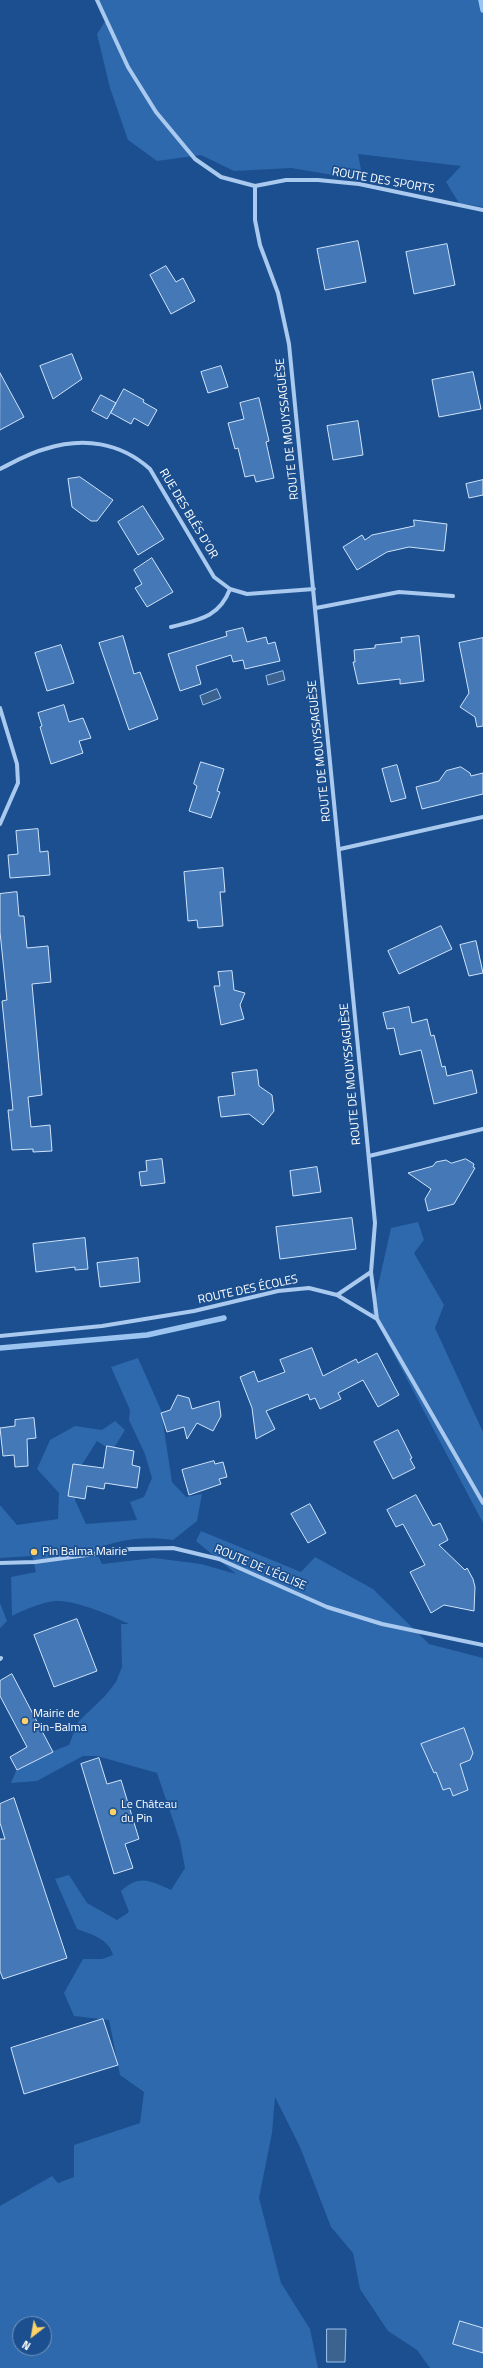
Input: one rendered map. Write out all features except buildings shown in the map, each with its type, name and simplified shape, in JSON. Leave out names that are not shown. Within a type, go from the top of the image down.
[{"type":"street","points":[[97,0],[132,74],[156,112],[195,159],[221,177],[255,186]]},
{"type":"street","name":"ROUTE DES SPORTS","points":[[255,186],[286,180],[318,180],[359,184],[483,210]]},
{"type":"street","name":"ROUTE DE MOUYSSAGUÈSE","points":[[255,186],[255,220],[260,245],[278,293],[289,344],[340,849],[369,1156],[375,1223],[371,1272],[377,1318]]},
{"type":"street","name":"RUE DES BLÉS D'OR","points":[[0,469],[44,449],[72,444],[96,443],[120,449],[138,458],[150,469],[214,577],[230,589],[247,594],[314,588]]},
{"type":"street","points":[[170,627],[208,617],[225,602],[230,589]]},
{"type":"street","points":[[316,608],[399,592],[453,596]]},
{"type":"street","points":[[0,708],[17,764],[18,783],[0,824]]},
{"type":"street","points":[[340,849],[352,848],[483,817]]},
{"type":"street","points":[[369,1156],[483,1129]]},
{"type":"street","points":[[337,1295],[371,1272]]},
{"type":"street","name":"ROUTE DES ÉCOLES","points":[[0,1336],[102,1326],[194,1311],[278,1291],[309,1288],[337,1295],[377,1318]]},
{"type":"street","points":[[377,1318],[483,1503]]},
{"type":"street","name":"ROUTE DE L'ÉGLISE","points":[[0,1563],[35,1562],[131,1549],[173,1548],[219,1559],[327,1607],[382,1624],[483,1645]]},
{"type":"shaded area","points":[[99,0],[483,0],[483,207],[459,203],[446,182],[461,166],[358,154],[363,180],[291,168],[234,171],[201,155],[157,161],[128,140],[110,88],[97,34],[106,20]]},
{"type":"shaded area","points":[[283,671],[285,680],[268,685],[266,676]]},
{"type":"shaded area","points":[[217,689],[221,698],[203,705],[200,696]]},
{"type":"shaded area","points":[[418,1222],[424,1240],[414,1253],[444,1305],[435,1328],[483,1432],[483,1523],[372,1313],[391,1228]]},
{"type":"shaded area","points":[[138,1358],[161,1410],[172,1482],[186,1497],[202,1494],[197,1521],[173,1540],[152,1538],[133,1539],[95,1549],[102,1564],[154,1558],[201,1564],[236,1574],[196,1541],[201,1531],[301,1572],[315,1557],[373,1589],[429,1644],[483,1658],[483,2368],[430,2368],[417,2350],[388,2331],[360,2289],[353,2253],[331,2227],[300,2147],[275,2097],[272,2133],[259,2198],[281,2283],[310,2329],[318,2368],[0,2368],[0,2206],[52,2176],[58,2183],[74,2177],[74,2145],[140,2123],[144,2092],[120,2075],[109,2020],[74,2016],[64,1993],[83,1959],[102,1959],[113,1955],[111,1949],[104,1941],[77,1929],[55,1879],[69,1875],[87,1903],[117,1920],[129,1912],[121,1891],[134,1882],[140,1881],[151,1882],[171,1890],[185,1868],[180,1841],[157,1773],[97,1756],[83,1756],[37,1781],[11,1783],[19,1764],[69,1745],[78,1722],[105,1696],[116,1682],[122,1667],[121,1624],[129,1624],[85,1606],[59,1601],[41,1604],[12,1616],[11,1577],[36,1572],[32,1556],[0,1558],[0,1505],[17,1525],[58,1519],[59,1493],[37,1469],[50,1440],[75,1426],[102,1430],[115,1421],[125,1430],[112,1451],[97,1441],[79,1469],[75,1500],[86,1524],[137,1520],[130,1502],[144,1497],[152,1478],[145,1454],[129,1420],[130,1410],[111,1367]]},
{"type":"shaded area","points":[[0,1603],[7,1621],[0,1628]]},
{"type":"shaded area","points":[[327,2329],[346,2329],[345,2362],[327,2362]]},
{"type":"waterway","points":[[481,0],[483,10]]},
{"type":"waterway","points":[[0,1348],[147,1335],[224,1318]]},
{"type":"place","name":"Pin Balma Mairie","points":[[34,1552]]},
{"type":"place","name":"Mairie de Pin-Balma","points":[[25,1721]]},
{"type":"place","name":"Le Château du Pin","points":[[113,1812]]}]
